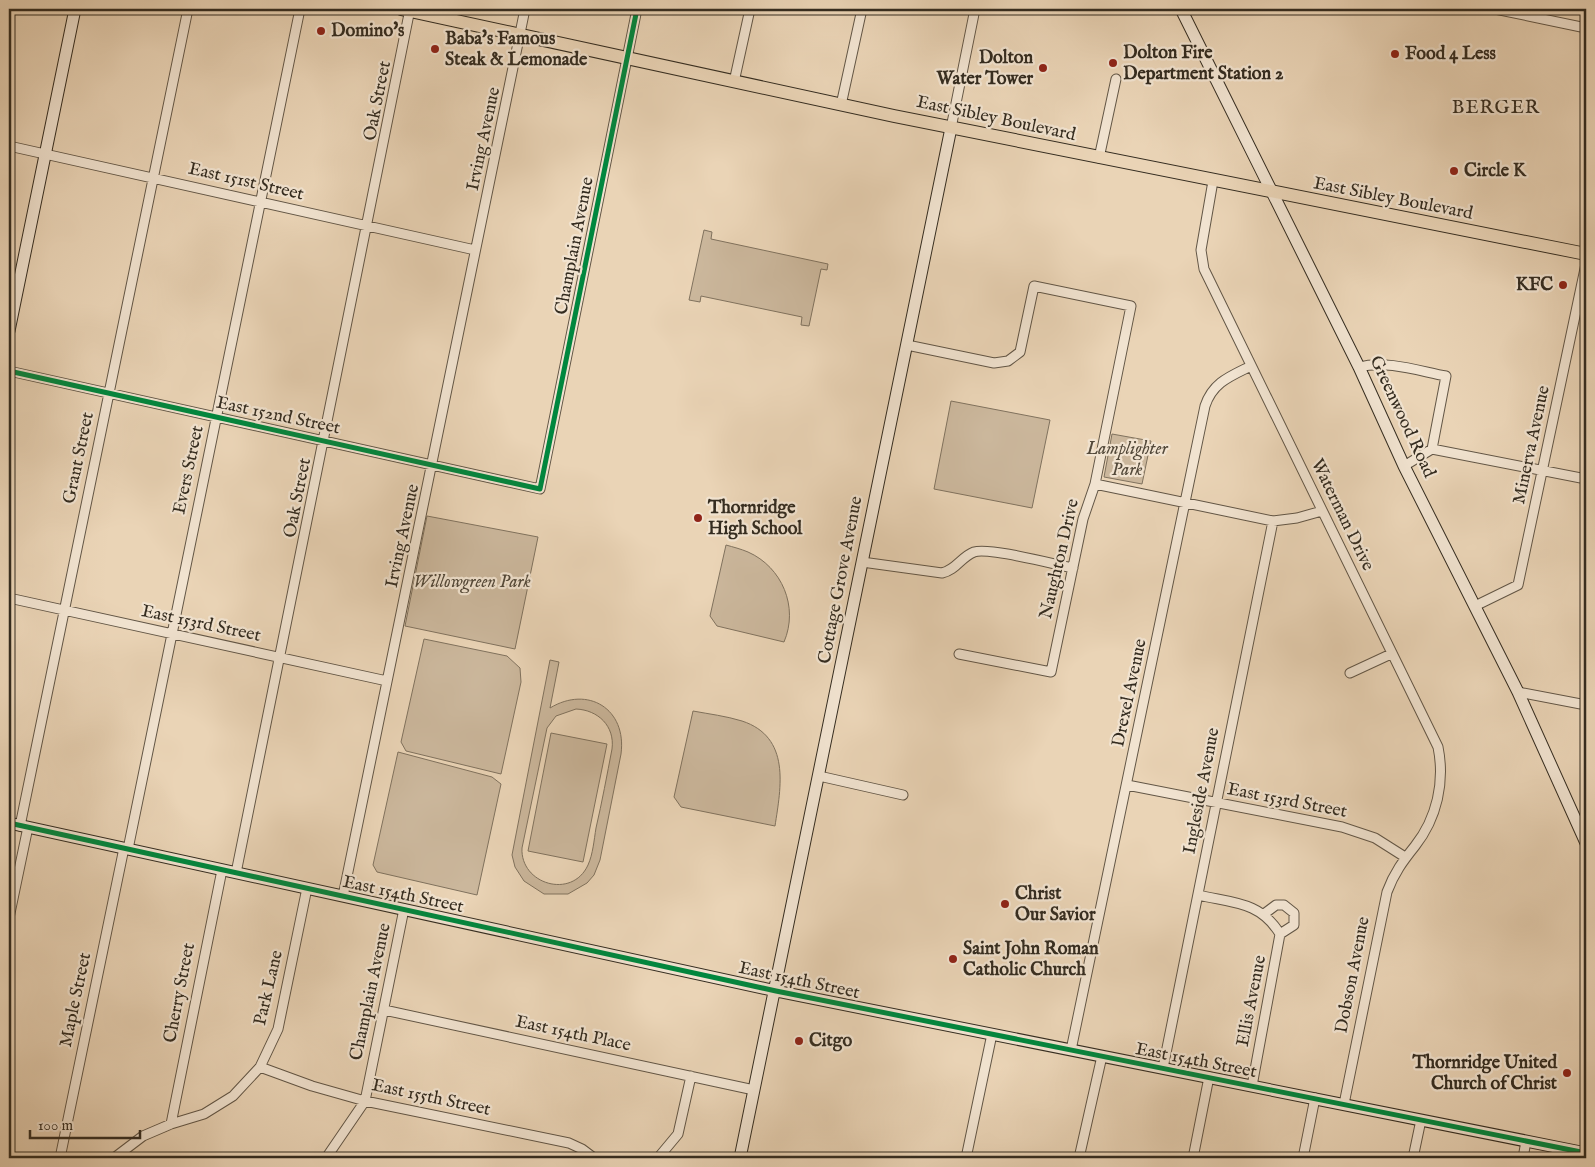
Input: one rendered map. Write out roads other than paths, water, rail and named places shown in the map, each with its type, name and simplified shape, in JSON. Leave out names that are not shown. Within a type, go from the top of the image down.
[{"type":"main road","name":"East Sibley Boulevard","points":[[407,9],[627,59],[951,128],[1586,254]]},
{"type":"street","points":[[9,331],[75,9]]},
{"type":"street","name":"Grant Street","points":[[9,918],[19,825],[188,9]]},
{"type":"street","name":"Evers Street","points":[[126,849],[300,9]]},
{"type":"street","name":"Oak Street","points":[[236,873],[367,226],[407,9]]},
{"type":"street","name":"Irving Avenue","points":[[343,896],[525,9]]},
{"type":"street","name":"Champlain Avenue","points":[[540,489],[637,9]]},
{"type":"street","points":[[734,82],[750,9]]},
{"type":"street","points":[[841,105],[862,9]]},
{"type":"street","name":"Cottage Grove Avenue","points":[[740,1158],[776,991],[975,9]]},
{"type":"street","name":"Greenwood Road","points":[[1181,9],[1359,367],[1404,466],[1518,692],[1586,838]]},
{"type":"street","points":[[1494,9],[1541,13],[1586,28]]},
{"type":"street","points":[[1099,158],[1116,79]]},
{"type":"street","name":"East 151st Street","points":[[9,146],[475,250]]},
{"type":"street","name":"Waterman Drive","points":[[1214,181],[1201,250],[1204,269],[1438,747],[1441,761],[1439,792],[1430,824],[1405,857]]},
{"type":"street","name":"Minerva Avenue","points":[[1475,606],[1518,586],[1586,264]]},
{"type":"street","name":"Naughton Drive","points":[[906,345],[994,363],[1008,361],[1020,352],[1034,286],[1131,306],[1095,484],[1083,519],[1051,672],[959,654]]},
{"type":"street","points":[[1359,367],[1371,364],[1446,376],[1432,449]]},
{"type":"street","name":"Drexel Avenue","points":[[1071,1050],[1208,396],[1221,381],[1251,366]]},
{"type":"street","name":"East 152nd Street","points":[[9,371],[540,489]]},
{"type":"street","points":[[1404,466],[1432,449],[1586,479]]},
{"type":"street","points":[[1095,484],[1273,521],[1297,518],[1322,511]]},
{"type":"street","name":"Ingleside Avenue","points":[[1163,1068],[1273,521]]},
{"type":"street","points":[[862,562],[942,573],[950,571],[967,556],[983,551],[1073,568]]},
{"type":"street","name":"East 153rd Street","points":[[9,598],[387,681]]},
{"type":"street","points":[[1350,673],[1391,654]]},
{"type":"street","points":[[1518,692],[1586,705]]},
{"type":"street","points":[[819,776],[903,795]]},
{"type":"street","name":"East 153rd Street","points":[[1127,785],[1360,832],[1384,843],[1405,857]]},
{"type":"street","name":"East 154th Street","points":[[19,825],[776,991],[1586,1153]]},
{"type":"street","name":"Maple Street","points":[[60,1158],[126,849]]},
{"type":"street","name":"Dobson Avenue","points":[[1344,1104],[1384,904],[1395,871],[1405,857]]},
{"type":"street","name":"Cherry Street","points":[[171,1124],[222,870]]},
{"type":"street","name":"Park Lane","points":[[114,1158],[143,1136],[171,1124],[204,1114],[233,1096],[260,1067],[278,1029],[307,888]]},
{"type":"street","points":[[1198,895],[1249,906],[1264,914],[1276,905],[1284,904],[1294,913],[1294,925],[1280,934]]},
{"type":"street","name":"Champlain Avenue","points":[[326,1158],[365,1101],[404,909]]},
{"type":"street","name":"Ellis Avenue","points":[[1252,1086],[1280,934],[1274,924],[1264,914]]},
{"type":"street","name":"East 154th Place","points":[[384,1010],[754,1090]]},
{"type":"street","points":[[966,1158],[992,1034]]},
{"type":"street","points":[[1080,1158],[1102,1056]]},
{"type":"street","name":"East 155th Street","points":[[260,1067],[312,1086],[365,1101],[564,1142],[582,1149],[594,1158]]},
{"type":"street","points":[[658,1158],[678,1134],[691,1076]]},
{"type":"street","points":[[1192,1158],[1209,1077]]},
{"type":"street","points":[[1303,1158],[1315,1098]]},
{"type":"street","points":[[1413,1158],[1421,1120]]},
{"type":"street","points":[[1522,1158],[1526,1141]]},
{"type":"place","name":"Domino's","points":[[321,31]]},
{"type":"place","name":"Baba's Famous Steak & Lemonade","points":[[435,49]]},
{"type":"place","name":"Food 4 Less","points":[[1395,54]]},
{"type":"place","name":"Dolton Fire Department Station 2","points":[[1113,63]]},
{"type":"place","name":"Dolton Water Tower","points":[[1043,68]]},
{"type":"place","name":"Circle K","points":[[1454,171]]},
{"type":"place","name":"KFC","points":[[1563,285]]},
{"type":"place","name":"Thornridge High School","points":[[698,518]]},
{"type":"place","name":"Christ Our Savior","points":[[1005,904]]},
{"type":"place","name":"Saint John Roman Catholic Church","points":[[953,959]]},
{"type":"place","name":"Citgo","points":[[799,1041]]},
{"type":"place","name":"Thornridge United Church of Christ","points":[[1567,1073]]},
{"type":"district","name":"BERGER","points":[[1496,108]]},
{"type":"park label","name":"Lamplighter Park","points":[[1127,459]]},
{"type":"park label","name":"Willowgreen Park","points":[[472,582]]}]
